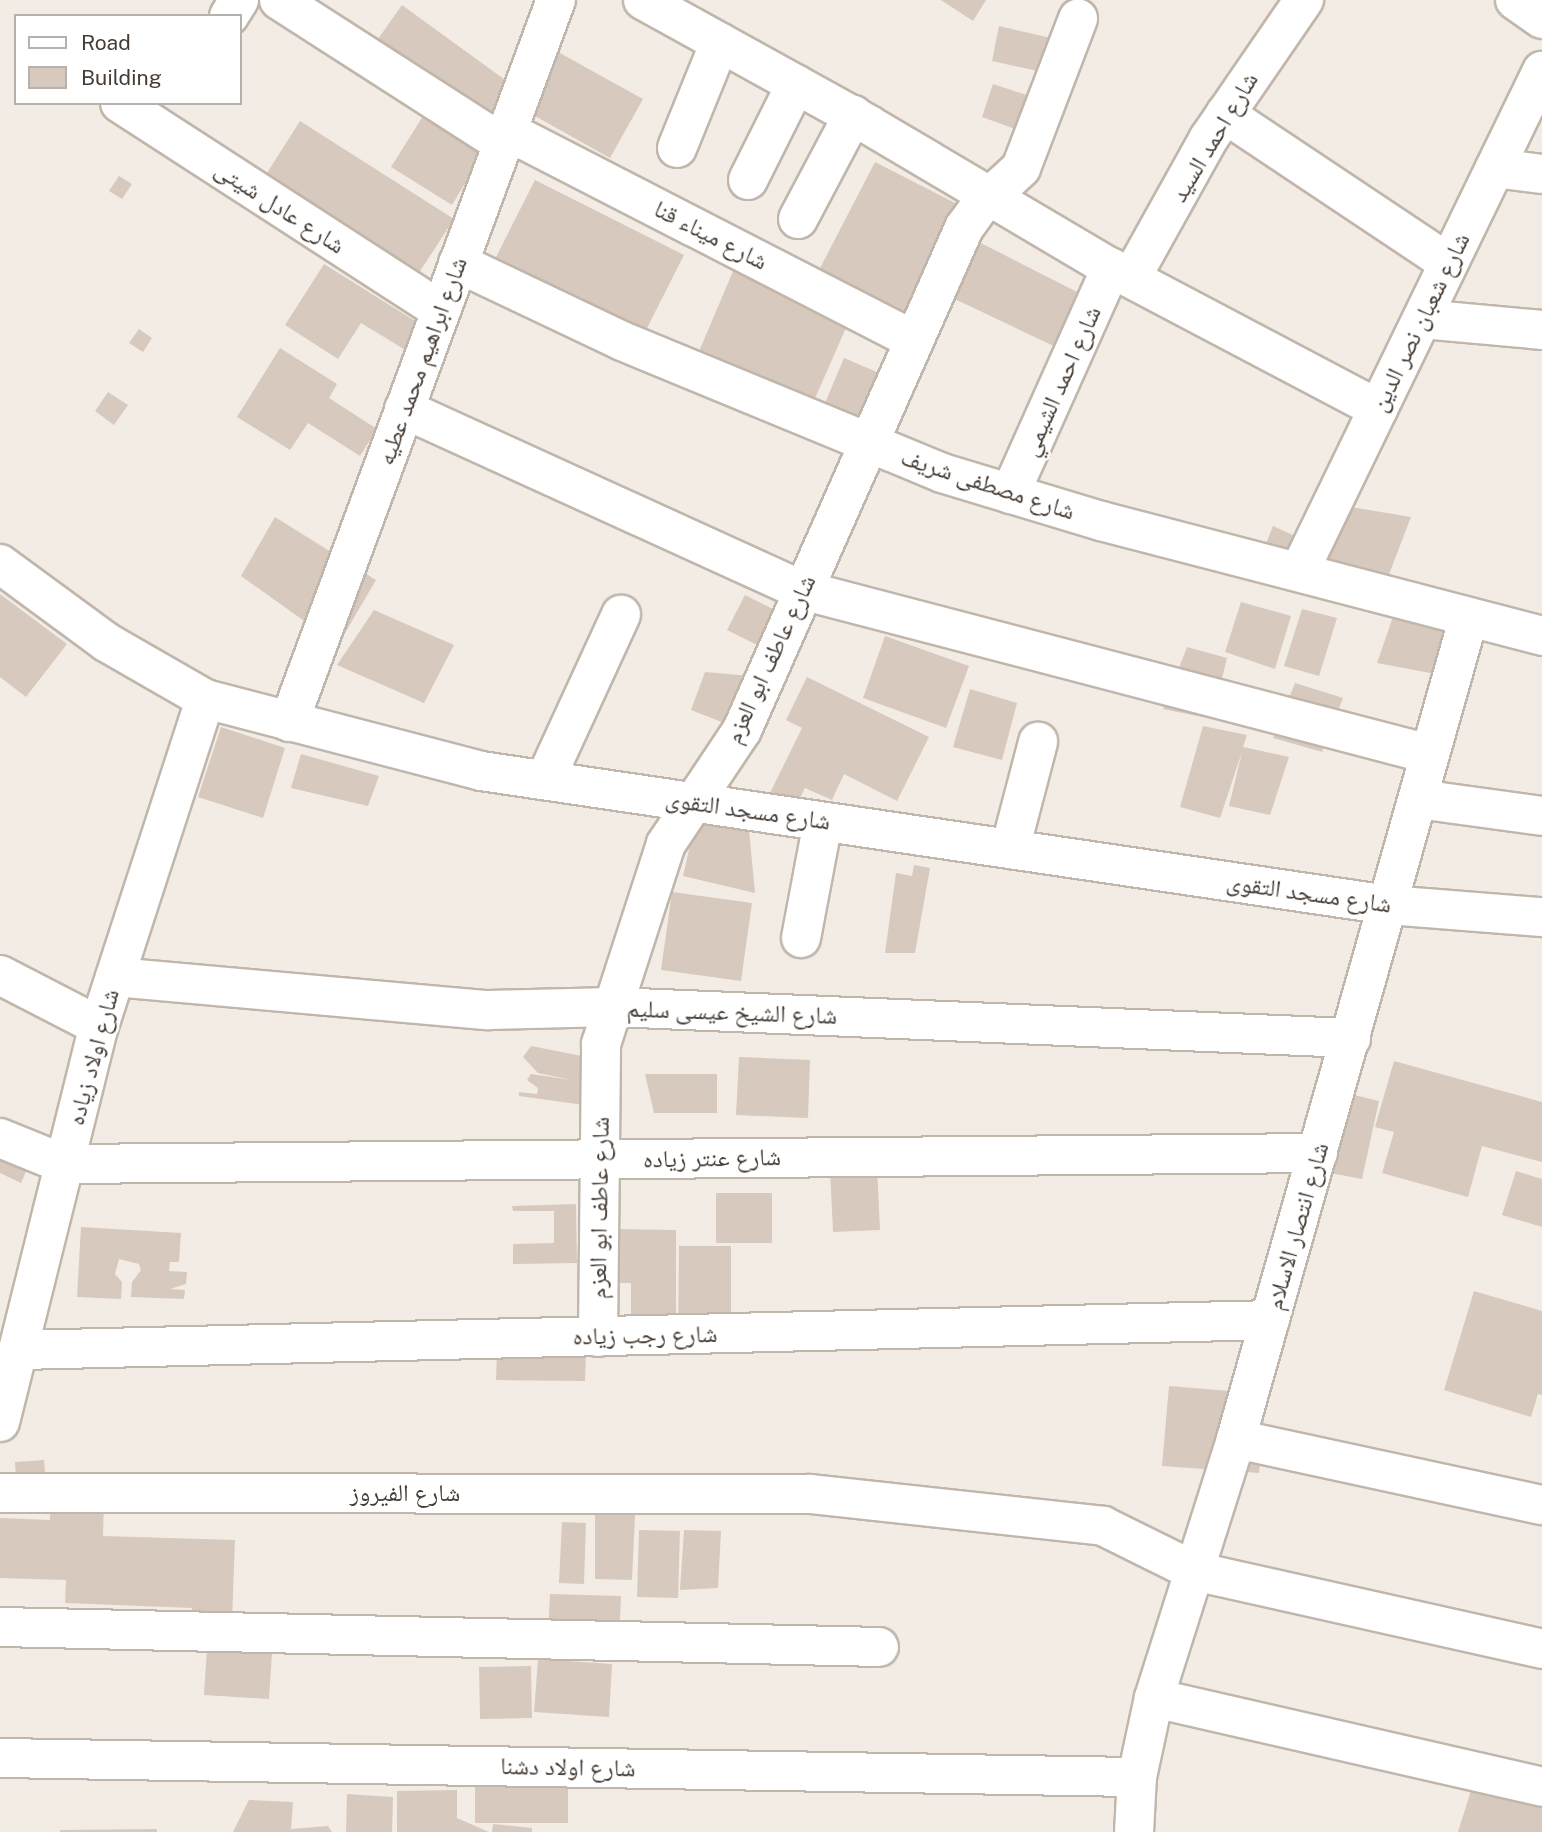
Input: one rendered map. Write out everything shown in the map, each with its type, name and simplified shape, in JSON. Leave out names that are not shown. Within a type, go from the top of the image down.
[{"type":"street","name":"شارع ابراهيم محمد عطيه","points":[[289,722],[556,0]]},
{"type":"street","points":[[643,0],[853,115],[1121,273],[1378,409]]},
{"type":"street","name":"شارع احمد السيد","points":[[1121,273],[1225,114],[1304,0]]},
{"type":"street","name":"شارع ميناء قنا","points":[[300,6],[505,137],[914,340]]},
{"type":"street","name":"شارع عاطف ابو العزم","points":[[598,1337],[601,1044],[666,844],[742,730],[964,228],[990,196],[1012,180],[1028,155],[1078,19]]},
{"type":"street","points":[[677,148],[720,42]]},
{"type":"street","name":"شارع شعبان نصر الدين","points":[[1299,572],[1542,71]]},
{"type":"street","points":[[748,180],[796,84]]},
{"type":"street","name":"شارع عادل شيتى","points":[[123,105],[440,310]]},
{"type":"street","points":[[1225,114],[1448,263]]},
{"type":"street","points":[[798,219],[853,115]]},
{"type":"street","points":[[1495,168],[1542,174]]},
{"type":"street","name":"شارع مصطفى شريف","points":[[458,263],[622,341],[868,443],[1010,494],[1468,620],[1542,636]]},
{"type":"street","name":"شارع احمد الشيمي","points":[[1010,494],[1121,273]]},
{"type":"street","points":[[1422,319],[1542,330]]},
{"type":"street","points":[[404,409],[802,590],[1429,754]]},
{"type":"street","name":"شارع مسجد التقوى","points":[[0,564],[106,642],[205,699],[481,771],[1388,905],[1542,917]]},
{"type":"street","points":[[545,780],[621,615]]},
{"type":"street","name":"شارع انتصار الاسلام","points":[[1133,1832],[1137,1777],[1154,1698],[1236,1439],[1468,620]]},
{"type":"street","name":"شارع اولاد زياده","points":[[0,1422],[17,1324],[64,1164],[99,1026],[205,699]]},
{"type":"street","points":[[1010,849],[1038,741]]},
{"type":"street","points":[[1418,799],[1542,816]]},
{"type":"street","points":[[801,938],[823,822]]},
{"type":"street","points":[[0,975],[99,1026]]},
{"type":"street","name":"شارع الشيخ عيسى سليم","points":[[115,977],[488,1010],[613,1007],[1351,1038]]},
{"type":"street","points":[[0,1138],[64,1164]]},
{"type":"street","name":"شارع عنتر زياده","points":[[64,1164],[1318,1153]]},
{"type":"street","name":"شارع رجب زياده","points":[[17,1324],[598,1337],[1270,1320]]},
{"type":"street","points":[[1236,1439],[1542,1505]]},
{"type":"street","name":"شارع الفيروز","points":[[0,1493],[810,1494],[1103,1526],[1194,1571],[1542,1649]]},
{"type":"street","points":[[0,1627],[879,1647]]},
{"type":"street","points":[[1154,1698],[1542,1787]]},
{"type":"street","name":"شارع اولاد دشنا","points":[[0,1758],[1137,1777]]},
{"type":"building","points":[[941,0],[986,0],[973,21]]},
{"type":"building","points":[[402,5],[512,85],[482,126],[373,46]]},
{"type":"building","points":[[999,26],[1064,41],[1051,74],[992,61]]},
{"type":"building","points":[[558,52],[643,99],[610,158],[526,111]]},
{"type":"building","points":[[993,84],[1042,100],[1029,134],[982,117]]},
{"type":"building","points":[[425,113],[485,150],[452,205],[391,167]]},
{"type":"building","points":[[300,121],[454,219],[413,282],[260,184]]},
{"type":"building","points":[[875,162],[961,206],[903,318],[817,274]]},
{"type":"building","points":[[119,176],[132,184],[122,199],[109,191]]},
{"type":"building","points":[[535,180],[684,255],[643,336],[494,261]]},
{"type":"building","points":[[971,238],[1089,298],[1062,350],[942,293]]},
{"type":"building","points":[[324,264],[423,326],[407,351],[361,323],[338,359],[285,325]]},
{"type":"building","points":[[734,269],[850,319],[812,405],[697,356]]},
{"type":"building","points":[[139,329],[152,338],[143,352],[129,343]]},
{"type":"building","points":[[280,348],[337,384],[329,398],[377,429],[360,456],[308,423],[290,450],[237,417]]},
{"type":"building","points":[[844,358],[886,376],[864,427],[822,410]]},
{"type":"building","points":[[108,392],[128,405],[114,425],[95,411]]},
{"type":"building","points":[[1345,506],[1411,517],[1378,603],[1315,588]]},
{"type":"building","points":[[275,517],[376,580],[338,645],[241,576]]},
{"type":"building","points":[[1273,526],[1308,542],[1257,566]]},
{"type":"building","points":[[0,594],[67,644],[26,697],[0,677]]},
{"type":"building","points":[[745,595],[775,610],[757,645],[727,630]]},
{"type":"building","points":[[1241,602],[1291,616],[1275,669],[1225,652]]},
{"type":"building","points":[[1302,609],[1337,618],[1319,676],[1284,666]]},
{"type":"building","points":[[374,610],[454,645],[424,703],[337,665]]},
{"type":"building","points":[[1394,614],[1458,630],[1446,676],[1377,663]]},
{"type":"building","points":[[885,636],[969,666],[946,728],[863,698]]},
{"type":"building","points":[[1187,647],[1227,658],[1212,719],[1163,709]]},
{"type":"building","points":[[705,672],[762,677],[742,730],[691,710]]},
{"type":"building","points":[[807,677],[929,737],[897,801],[844,774],[832,800],[805,788],[796,805],[770,793],[802,728],[786,720]]},
{"type":"building","points":[[1295,683],[1343,698],[1322,752],[1273,738]]},
{"type":"building","points":[[970,689],[1017,703],[1002,760],[953,747]]},
{"type":"building","points":[[1203,726],[1247,735],[1243,747],[1289,757],[1270,815],[1229,806],[1242,752],[1220,818],[1180,807]]},
{"type":"building","points":[[221,727],[285,748],[263,818],[198,797]]},
{"type":"building","points":[[301,754],[379,776],[368,806],[291,788]]},
{"type":"building","points":[[696,819],[749,830],[755,893],[683,876]]},
{"type":"building","points":[[914,865],[930,868],[915,953],[885,953],[896,873],[912,876]]},
{"type":"building","points":[[672,892],[752,903],[741,981],[661,970]]},
{"type":"building","points":[[531,1046],[592,1058],[584,1105],[519,1096],[519,1092],[537,1094],[538,1088],[527,1080],[531,1074],[572,1080],[538,1073],[523,1057]]},
{"type":"building","points":[[739,1057],[810,1060],[808,1118],[736,1115]]},
{"type":"building","points":[[1394,1061],[1542,1102],[1542,1162],[1482,1146],[1468,1197],[1382,1173],[1394,1132],[1375,1127]]},
{"type":"building","points":[[645,1074],[717,1074],[717,1113],[654,1113]]},
{"type":"building","points":[[1342,1092],[1379,1101],[1362,1179],[1325,1172]]},
{"type":"building","points":[[0,1148],[28,1167],[21,1183],[0,1173]]},
{"type":"building","points":[[877,1167],[880,1230],[833,1232],[830,1169]]},
{"type":"building","points":[[1516,1171],[1542,1179],[1542,1227],[1502,1215]]},
{"type":"building","points":[[716,1193],[772,1193],[772,1243],[716,1243]]},
{"type":"building","points":[[576,1204],[577,1263],[513,1264],[513,1244],[554,1243],[554,1211],[513,1211],[512,1206]]},
{"type":"building","points":[[81,1227],[181,1233],[179,1262],[170,1262],[169,1271],[187,1272],[186,1284],[170,1289],[185,1290],[184,1299],[131,1297],[132,1282],[141,1270],[139,1264],[119,1259],[115,1274],[122,1282],[121,1299],[77,1297]]},
{"type":"building","points":[[616,1229],[676,1230],[676,1329],[631,1329],[631,1283],[616,1283]]},
{"type":"building","points":[[679,1246],[731,1246],[731,1342],[678,1342]]},
{"type":"building","points":[[1474,1291],[1542,1311],[1542,1395],[1538,1394],[1531,1417],[1444,1390]]},
{"type":"building","points":[[498,1323],[587,1325],[585,1381],[496,1380]]},
{"type":"building","points":[[1169,1386],[1266,1394],[1259,1473],[1162,1466]]},
{"type":"building","points":[[44,1460],[45,1474],[16,1476],[15,1462]]},
{"type":"building","points":[[51,1496],[104,1498],[103,1536],[235,1540],[232,1621],[191,1620],[192,1608],[65,1603],[66,1580],[0,1578],[0,1518],[50,1520]]},
{"type":"building","points":[[595,1513],[635,1515],[632,1580],[595,1579]]},
{"type":"building","points":[[562,1522],[586,1523],[584,1584],[559,1583]]},
{"type":"building","points":[[639,1530],[680,1531],[678,1598],[637,1597]]},
{"type":"building","points":[[684,1530],[721,1531],[718,1588],[680,1590]]},
{"type":"building","points":[[550,1594],[621,1596],[618,1659],[547,1656]]},
{"type":"building","points":[[207,1648],[272,1652],[269,1699],[204,1695]]},
{"type":"building","points":[[538,1659],[612,1664],[609,1717],[534,1712]]},
{"type":"building","points":[[531,1666],[532,1718],[480,1719],[479,1667]]},
{"type":"building","points":[[568,1772],[568,1823],[475,1823],[475,1773]]},
{"type":"building","points":[[1474,1781],[1542,1803],[1542,1832],[1458,1832]]},
{"type":"building","points":[[457,1790],[457,1818],[489,1832],[397,1832],[397,1791]]},
{"type":"building","points":[[347,1794],[393,1797],[392,1832],[346,1832]]},
{"type":"building","points":[[249,1800],[293,1802],[291,1829],[328,1826],[332,1832],[233,1832]]},
{"type":"building","points":[[493,1824],[532,1828],[532,1832],[492,1832]]},
{"type":"building","points":[[157,1829],[157,1832],[60,1832],[60,1830]]}]
